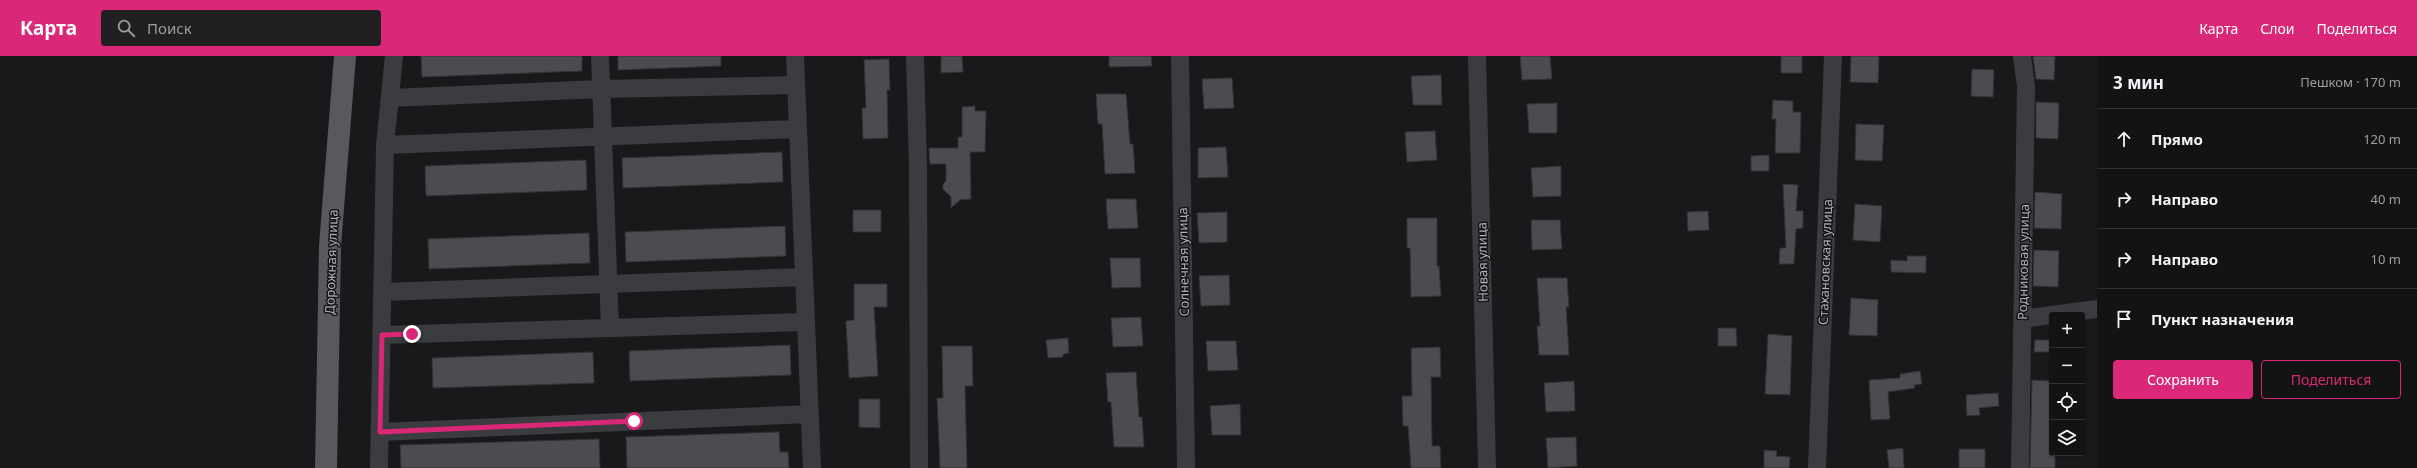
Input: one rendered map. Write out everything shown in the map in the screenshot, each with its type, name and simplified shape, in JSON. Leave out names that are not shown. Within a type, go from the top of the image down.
[{"type":"main road","name":"Дорожная улица","points":[[326,468],[330,246],[345,56]]},
{"type":"street","points":[[379,468],[385,145],[391,98],[394,56]]},
{"type":"street","points":[[600,56],[601,138],[610,328]]},
{"type":"street","points":[[795,56],[812,468]]},
{"type":"street","points":[[915,56],[918,168],[919,468]]},
{"type":"street","name":"Солнечная улица","points":[[1180,56],[1186,468]]},
{"type":"street","name":"Новая улица","points":[[1477,56],[1487,468]]},
{"type":"street","name":"Стахановская улица","points":[[1817,468],[1833,56]]},
{"type":"street","name":"Родниковая улица","points":[[2020,468],[2026,86],[2022,56]]},
{"type":"street","points":[[391,98],[600,89],[795,85]]},
{"type":"street","points":[[385,145],[601,138],[797,129]]},
{"type":"street","points":[[382,292],[803,277]]},
{"type":"street","points":[[2022,318],[2097,308]]},
{"type":"street","points":[[382,335],[805,322]]},
{"type":"street","points":[[380,432],[809,414]]},
{"type":"building","points":[[421,56],[582,56],[582,71],[422,77]]},
{"type":"building","points":[[618,56],[721,56],[721,66],[618,70]]},
{"type":"building","points":[[941,56],[962,56],[963,72],[941,73]]},
{"type":"building","points":[[1109,56],[1151,56],[1152,66],[1109,67]]},
{"type":"building","points":[[1520,56],[1550,56],[1552,79],[1522,80]]},
{"type":"building","points":[[1781,56],[1802,56],[1802,73],[1781,73]]},
{"type":"building","points":[[1851,56],[1879,56],[1878,83],[1850,82]]},
{"type":"building","points":[[2033,56],[2055,56],[2054,80],[2036,79]]},
{"type":"building","points":[[889,59],[890,90],[887,90],[888,138],[863,139],[862,108],[866,108],[864,60]]},
{"type":"building","points":[[1972,69],[1994,70],[1993,97],[1971,96]]},
{"type":"building","points":[[1441,75],[1442,105],[1413,105],[1411,76]]},
{"type":"building","points":[[1232,78],[1234,108],[1204,109],[1202,79]]},
{"type":"building","points":[[1096,94],[1126,94],[1130,144],[1133,144],[1135,173],[1105,174],[1102,124],[1098,124]]},
{"type":"building","points":[[1773,100],[1793,101],[1793,112],[1801,112],[1800,153],[1775,153],[1776,119],[1772,119]]},
{"type":"building","points":[[2036,102],[2059,103],[2058,139],[2036,138]]},
{"type":"building","points":[[1557,103],[1557,133],[1529,133],[1527,104]]},
{"type":"building","points":[[975,106],[975,111],[986,111],[985,152],[970,152],[971,199],[960,200],[951,208],[951,197],[943,189],[943,184],[946,181],[946,164],[930,164],[929,148],[958,148],[958,137],[962,137],[962,107]]},
{"type":"building","points":[[1856,124],[1884,125],[1882,161],[1855,160]]},
{"type":"building","points":[[1435,131],[1437,160],[1407,162],[1405,132]]},
{"type":"building","points":[[1226,147],[1228,177],[1198,178],[1198,148]]},
{"type":"building","points":[[782,152],[783,182],[623,188],[622,158]]},
{"type":"building","points":[[1769,155],[1769,171],[1751,171],[1751,156]]},
{"type":"building","points":[[586,160],[587,190],[426,196],[425,166]]},
{"type":"building","points":[[1561,166],[1561,196],[1533,197],[1531,168]]},
{"type":"building","points":[[1783,184],[1798,185],[1796,211],[1803,211],[1803,228],[1796,229],[1794,264],[1779,264],[1780,248],[1786,248]]},
{"type":"building","points":[[2035,192],[2062,194],[2061,229],[2034,228]]},
{"type":"building","points":[[1106,199],[1136,199],[1138,228],[1108,229]]},
{"type":"building","points":[[1855,204],[1882,206],[1880,242],[1853,240]]},
{"type":"building","points":[[853,210],[881,210],[881,232],[853,232]]},
{"type":"building","points":[[1708,211],[1709,230],[1688,231],[1687,212]]},
{"type":"building","points":[[1227,212],[1227,242],[1199,243],[1197,213]]},
{"type":"building","points":[[1407,218],[1437,218],[1437,266],[1439,266],[1441,296],[1411,297],[1410,248],[1407,248]]},
{"type":"building","points":[[1531,220],[1560,220],[1562,249],[1532,250]]},
{"type":"building","points":[[785,226],[786,256],[626,262],[625,232]]},
{"type":"building","points":[[589,233],[590,263],[429,269],[428,239]]},
{"type":"building","points":[[2034,250],[2059,251],[2058,287],[2033,286]]},
{"type":"building","points":[[1907,256],[1926,256],[1926,273],[1891,272],[1891,260],[1907,261]]},
{"type":"building","points":[[1110,258],[1140,258],[1141,287],[1112,288]]},
{"type":"building","points":[[1229,275],[1230,305],[1201,306],[1199,276]]},
{"type":"building","points":[[1537,278],[1567,278],[1569,307],[1566,307],[1569,355],[1539,355],[1537,326],[1540,326]]},
{"type":"building","points":[[854,284],[887,284],[887,307],[874,307],[878,376],[849,378],[846,321],[854,320]]},
{"type":"building","points":[[1851,298],[1878,300],[1877,336],[1849,335]]},
{"type":"building","points":[[1141,317],[1143,346],[1113,347],[1111,318]]},
{"type":"building","points":[[1718,328],[1736,328],[1737,346],[1718,346]]},
{"type":"building","points":[[1768,334],[1792,336],[1790,395],[1765,394]]},
{"type":"building","points":[[1068,338],[1069,353],[1063,354],[1063,357],[1048,358],[1046,340]]},
{"type":"building","points":[[2035,340],[2049,340],[2049,352],[2034,352]]},
{"type":"building","points":[[1206,341],[1236,341],[1238,370],[1208,371]]},
{"type":"building","points":[[790,345],[791,375],[630,381],[629,351]]},
{"type":"building","points":[[942,346],[972,346],[973,386],[965,386],[967,468],[940,468],[937,398],[943,398]]},
{"type":"building","points":[[1440,347],[1441,377],[1431,377],[1432,446],[1440,446],[1441,468],[1411,468],[1408,426],[1403,426],[1402,396],[1412,396],[1411,348]]},
{"type":"building","points":[[593,352],[594,383],[433,388],[432,358]]},
{"type":"building","points":[[1920,371],[1922,384],[1914,385],[1915,388],[1888,392],[1890,419],[1871,420],[1869,380],[1900,378],[1900,374]]},
{"type":"building","points":[[1136,372],[1139,417],[1142,417],[1144,447],[1114,447],[1111,402],[1108,402],[1106,373]]},
{"type":"building","points":[[2032,380],[2049,381],[2049,456],[2055,456],[2055,468],[2030,468]]},
{"type":"building","points":[[1574,381],[1575,411],[1546,412],[1544,383]]},
{"type":"building","points":[[1998,393],[1999,406],[1979,408],[1980,415],[1967,416],[1966,395]]},
{"type":"building","points":[[859,399],[880,399],[880,428],[859,427]]},
{"type":"building","points":[[1240,404],[1241,435],[1212,435],[1210,406]]},
{"type":"building","points":[[779,432],[780,452],[788,452],[789,468],[627,468],[626,437]]},
{"type":"building","points":[[1576,437],[1577,466],[1548,468],[1546,438]]},
{"type":"building","points":[[599,439],[600,468],[401,468],[400,445]]},
{"type":"building","points":[[1903,448],[1904,468],[1889,468],[1887,450]]},
{"type":"building","points":[[1959,449],[1985,449],[1985,468],[1959,468]]},
{"type":"building","points":[[1764,450],[1777,451],[1776,456],[1790,457],[1789,468],[1764,468]]},
{"type":"route","points":[[412,334],[382,335],[380,432],[634,421]]}]
